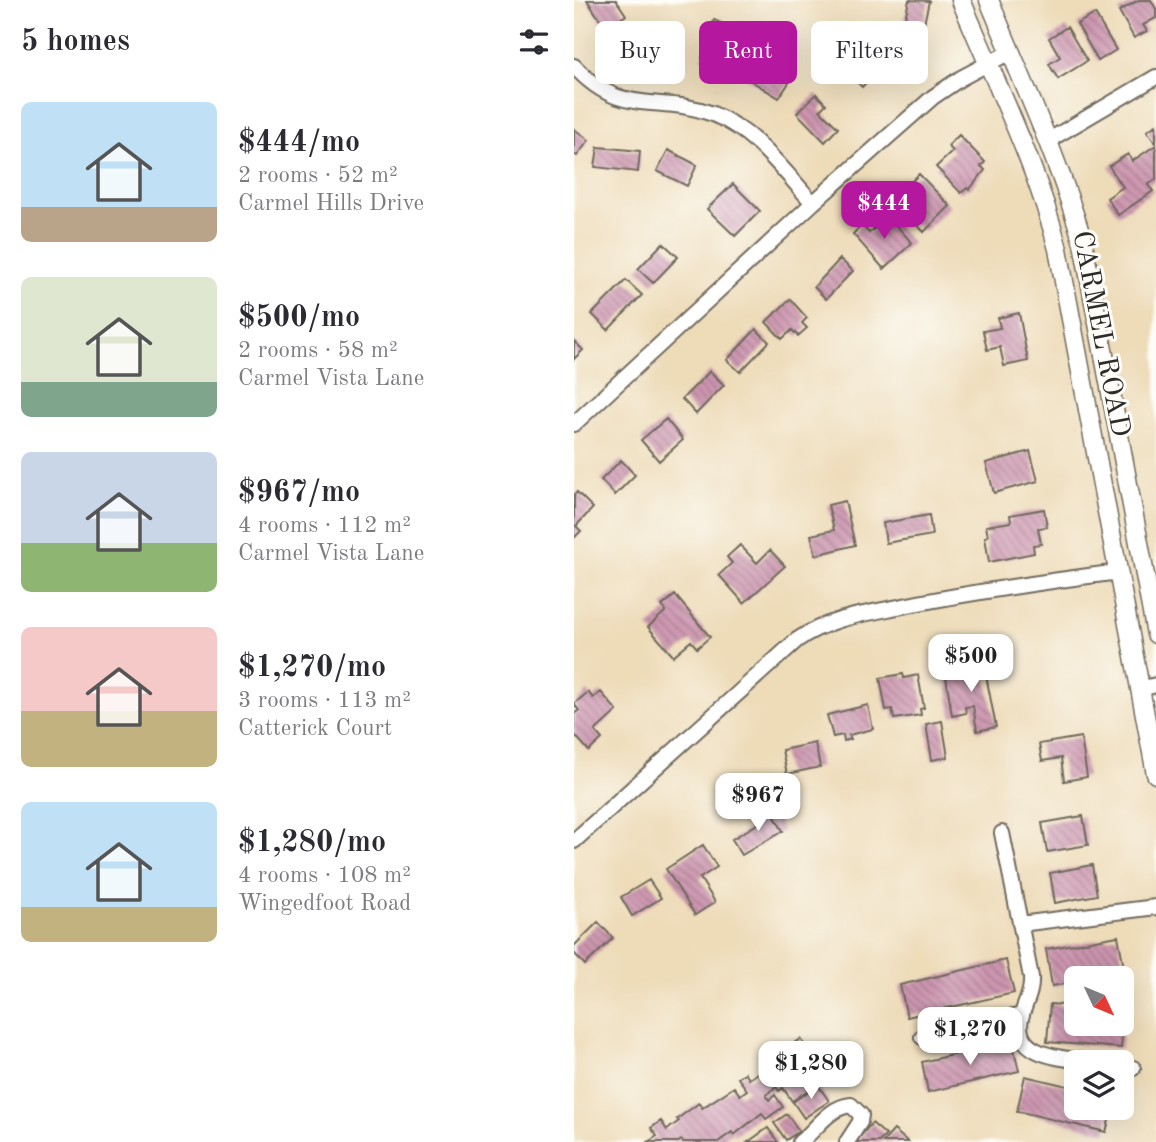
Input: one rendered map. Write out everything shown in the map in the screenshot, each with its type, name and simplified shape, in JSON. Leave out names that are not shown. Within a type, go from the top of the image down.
[{"type":"main road","name":"CARMEL ROAD","points":[[961,0],[1031,164],[1056,239],[1119,572],[1148,687],[1156,774]]},
{"type":"main road","name":"CARMEL ROAD","points":[[989,0],[1049,140],[1070,197],[1086,254],[1156,634]]},
{"type":"street","points":[[574,424],[813,203],[933,97],[961,78],[1010,52]]},
{"type":"street","points":[[574,66],[600,89],[624,100],[694,109],[733,124],[762,146],[813,203]]},
{"type":"street","points":[[1049,140],[1156,77]]},
{"type":"street","points":[[574,841],[797,640],[824,625],[859,615],[946,598],[1119,572]]},
{"type":"street","points":[[1002,833],[1031,985],[1021,1015],[1023,1037],[1038,1053],[1064,1057]]},
{"type":"street","points":[[1020,924],[1156,907]]},
{"type":"street","points":[[922,1037],[1021,1015]]},
{"type":"street","points":[[800,1142],[832,1112],[841,1106],[851,1105],[861,1115],[860,1122],[846,1142]]},
{"type":"building","points":[[587,0],[616,0],[626,15],[617,21],[601,21]]},
{"type":"building","points":[[909,0],[929,1],[925,21],[904,21]]},
{"type":"building","points":[[1139,0],[1151,0],[1156,9],[1156,18],[1143,25],[1147,31],[1134,38],[1119,11]]},
{"type":"building","points":[[1095,14],[1116,50],[1098,61],[1077,24]]},
{"type":"building","points":[[1067,27],[1087,61],[1058,79],[1049,64],[1060,57],[1049,38]]},
{"type":"building","points":[[756,84],[788,84],[779,98]]},
{"type":"building","points":[[816,94],[826,104],[820,110],[838,128],[825,142],[797,113]]},
{"type":"building","points":[[1156,125],[1156,144],[1147,131]]},
{"type":"building","points":[[574,129],[589,140],[577,156],[574,154]]},
{"type":"building","points":[[959,135],[985,162],[981,166],[985,170],[969,190],[967,188],[961,193],[936,167],[953,151],[948,146]]},
{"type":"building","points":[[1156,145],[1156,179],[1148,185],[1153,191],[1118,215],[1107,198],[1123,187],[1109,166],[1128,154],[1132,161]]},
{"type":"building","points":[[598,147],[640,151],[638,172],[595,167]]},
{"type":"building","points":[[668,150],[697,165],[687,186],[657,171]]},
{"type":"building","points":[[919,174],[950,206],[924,232],[905,213],[911,208],[898,195]]},
{"type":"building","points":[[733,184],[760,211],[735,236],[707,209]]},
{"type":"building","points":[[888,216],[912,243],[884,269],[853,234],[862,225],[869,233],[874,229],[871,225]]},
{"type":"building","points":[[663,243],[678,257],[653,283],[638,269]]},
{"type":"building","points":[[840,259],[853,271],[826,299],[814,287]]},
{"type":"building","points":[[626,280],[642,295],[608,330],[592,314]]},
{"type":"building","points":[[790,299],[807,318],[802,323],[807,328],[798,336],[792,330],[782,339],[766,322]]},
{"type":"building","points":[[1019,313],[1028,361],[1004,366],[1000,347],[987,350],[983,331],[1000,328],[998,318]]},
{"type":"building","points":[[756,329],[769,342],[740,372],[727,360]]},
{"type":"building","points":[[574,341],[583,350],[574,359]]},
{"type":"building","points":[[710,371],[724,385],[696,414],[682,399]]},
{"type":"building","points":[[666,419],[683,440],[659,461],[641,440]]},
{"type":"building","points":[[1030,451],[1038,481],[994,493],[986,463]]},
{"type":"building","points":[[621,460],[635,475],[615,495],[601,480]]},
{"type":"building","points":[[577,492],[593,508],[576,526],[581,531],[574,538],[574,495]]},
{"type":"building","points":[[845,501],[855,545],[816,555],[811,535],[834,530],[828,505]]},
{"type":"building","points":[[1044,509],[1047,527],[1038,528],[1041,544],[1033,545],[1034,553],[989,562],[986,526],[1011,522],[1010,515]]},
{"type":"building","points":[[929,515],[932,535],[886,543],[883,523]]},
{"type":"building","points":[[740,545],[757,563],[770,550],[785,566],[744,603],[719,575],[732,563],[727,557]]},
{"type":"building","points":[[675,595],[710,637],[697,648],[691,641],[673,656],[648,627],[666,611],[662,606]]},
{"type":"building","points":[[973,663],[973,667],[984,665],[996,727],[977,731],[973,706],[965,707],[966,713],[952,716],[945,670],[960,667],[960,670],[965,669],[965,665]]},
{"type":"building","points":[[903,674],[904,678],[918,675],[924,708],[920,709],[921,715],[894,719],[892,709],[886,710],[880,678]]},
{"type":"building","points":[[588,692],[593,698],[601,692],[617,711],[595,731],[602,739],[589,751],[574,734],[574,714],[579,710],[574,704]]},
{"type":"building","points":[[868,705],[873,729],[849,735],[851,739],[844,741],[843,735],[833,737],[827,715]]},
{"type":"building","points":[[942,721],[948,757],[932,760],[926,724]]},
{"type":"building","points":[[1081,737],[1087,777],[1064,781],[1061,758],[1042,761],[1039,744]]},
{"type":"building","points":[[815,743],[820,767],[787,774],[782,750]]},
{"type":"building","points":[[771,810],[783,831],[742,855],[732,839],[761,822],[758,817]]},
{"type":"building","points":[[1083,816],[1088,845],[1047,852],[1042,823]]},
{"type":"building","points":[[703,845],[717,867],[700,878],[715,902],[695,915],[666,869]]},
{"type":"building","points":[[1092,865],[1097,895],[1055,903],[1050,873]]},
{"type":"building","points":[[649,880],[661,898],[632,916],[621,897]]},
{"type":"building","points":[[598,922],[613,938],[585,965],[574,953],[574,946]]},
{"type":"building","points":[[1118,936],[1124,966],[1064,966],[1064,984],[1052,986],[1046,949]]},
{"type":"building","points":[[1006,960],[1014,993],[907,1017],[900,985]]},
{"type":"building","points":[[1050,1004],[1064,1005],[1064,1036],[1122,1036],[1121,1048],[1047,1042]]},
{"type":"building","points":[[801,1039],[814,1058],[805,1064],[808,1069],[813,1065],[823,1080],[792,1101],[783,1088],[779,1091],[776,1087],[766,1095],[769,1100],[775,1095],[783,1107],[766,1119],[762,1113],[734,1135],[732,1132],[718,1142],[648,1142],[657,1136],[651,1128],[661,1121],[667,1130],[699,1103],[702,1108],[734,1087],[740,1095],[747,1090],[738,1078],[745,1073],[749,1079],[764,1069],[762,1066]]},
{"type":"building","points":[[1012,1041],[1019,1071],[928,1092],[922,1062]]},
{"type":"building","points":[[1025,1076],[1064,1085],[1064,1120],[1109,1120],[1106,1132],[1017,1111]]},
{"type":"building","points":[[818,1085],[829,1101],[804,1118],[793,1102]]},
{"type":"building","points":[[787,1114],[799,1131],[786,1140],[774,1123]]},
{"type":"building","points":[[872,1123],[886,1135],[879,1142],[855,1142]]},
{"type":"building","points":[[768,1128],[778,1142],[748,1142]]},
{"type":"building","points":[[894,1130],[908,1142],[883,1142]]}]
